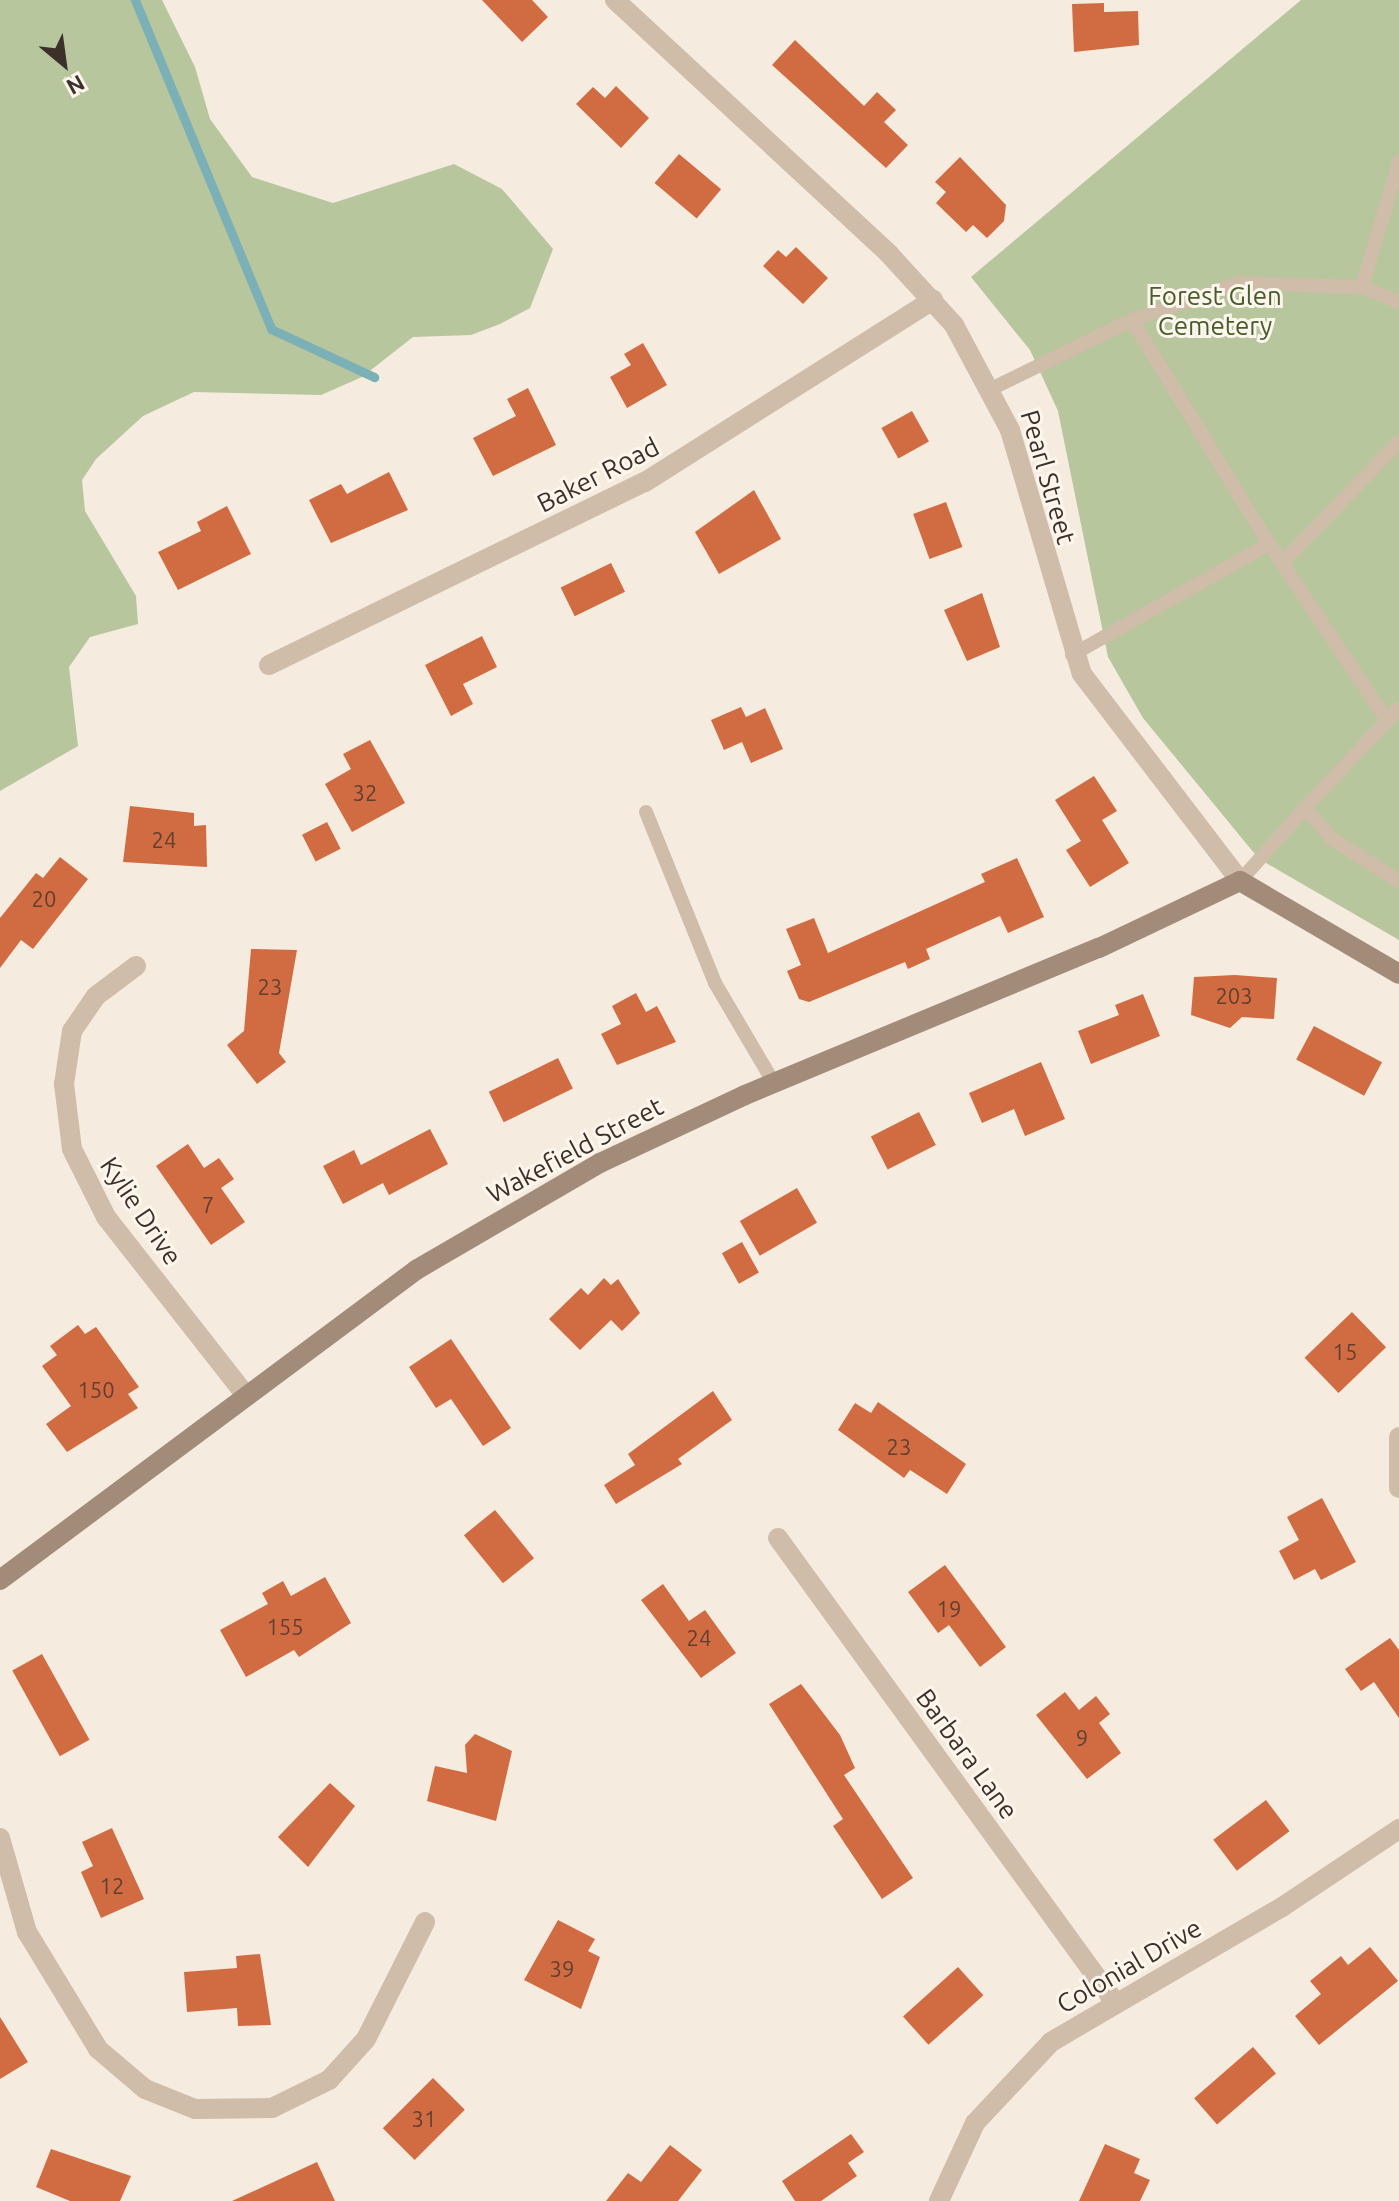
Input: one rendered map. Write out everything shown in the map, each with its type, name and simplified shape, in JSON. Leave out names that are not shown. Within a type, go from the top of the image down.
[{"type":"street","name":"Pearl Street","points":[[615,0],[933,300],[993,388],[1072,655],[1127,741],[1240,881],[1399,974]]},
{"type":"street","name":"Baker Road","points":[[269,665],[645,482],[933,300]]},
{"type":"street","name":"Wakefield Street","points":[[0,1580],[243,1392],[473,1234],[600,1163],[774,1083],[1240,881]]},
{"type":"street","name":"Kylie Drive","points":[[136,966],[96,996],[69,1040],[64,1106],[72,1149],[106,1217],[243,1392]]},
{"type":"street","points":[[1399,1437],[1399,1488]]},
{"type":"street","name":"Barbara Lane","points":[[778,1538],[1114,2001]]},
{"type":"street","name":"Colonial Drive","points":[[939,2201],[958,2152],[994,2097],[1051,2042],[1114,2001],[1282,1907],[1399,1829]]},
{"type":"street","points":[[0,1838],[27,1932],[98,2049],[145,2089],[195,2109],[272,2108],[329,2080],[366,2039],[425,1922]]},
{"type":"lane","points":[[1362,287],[1399,162]]},
{"type":"lane","points":[[993,388],[1132,320],[1240,283],[1362,287],[1399,302]]},
{"type":"lane","points":[[1132,320],[1269,544],[1387,720]]},
{"type":"lane","points":[[1282,563],[1399,442]]},
{"type":"lane","points":[[1072,655],[1269,544]]},
{"type":"lane","points":[[1240,881],[1399,708]]},
{"type":"lane","points":[[1305,808],[1332,839],[1399,881]]},
{"type":"lane","points":[[646,812],[715,983],[774,1083]]},
{"type":"green space","points":[[0,0],[162,0],[195,67],[210,119],[252,177],[333,203],[454,164],[502,189],[553,249],[530,308],[500,324],[471,335],[413,337],[362,377],[321,395],[194,392],[143,416],[96,459],[82,480],[85,511],[136,596],[138,624],[90,637],[69,667],[78,746],[0,791]]},
{"type":"green space","name":"Forest Glen Cemetery","points":[[1301,0],[1399,0],[1399,940],[1259,859],[1143,718],[1108,657],[1058,411],[1030,350],[971,277]]},
{"type":"building","points":[[482,0],[532,0],[548,17],[522,42]]},
{"type":"building","points":[[1104,3],[1104,12],[1138,11],[1139,45],[1074,52],[1072,4]]},
{"type":"building","points":[[795,40],[864,106],[877,92],[896,110],[884,122],[908,145],[886,168],[772,65]]},
{"type":"building","points":[[616,86],[649,118],[621,148],[576,104],[593,87],[605,98]]},
{"type":"building","points":[[679,154],[721,189],[697,218],[655,183]]},
{"type":"building","points":[[960,157],[1006,205],[1004,221],[987,238],[973,225],[966,232],[936,203],[946,192],[935,182]]},
{"type":"building","points":[[796,247],[828,278],[803,304],[763,266],[778,250],[786,257]]},
{"type":"building","points":[[643,343],[667,385],[627,408],[610,377],[631,365],[624,354]]},
{"type":"building","points":[[528,388],[556,445],[493,476],[473,438],[516,416],[507,399]]},
{"type":"building","points":[[912,411],[929,442],[898,459],[881,428]]},
{"type":"building","points":[[389,472],[408,510],[331,543],[309,500],[341,484],[347,494]]},
{"type":"building","points":[[754,490],[781,539],[719,574],[695,532]]},
{"type":"building","points":[[946,502],[962,547],[930,559],[913,514]]},
{"type":"building","points":[[227,506],[251,554],[178,590],[158,552],[201,531],[197,522]]},
{"type":"building","points":[[611,563],[625,592],[575,616],[561,588]]},
{"type":"building","points":[[982,593],[1000,647],[967,661],[944,610]]},
{"type":"building","points":[[482,636],[497,667],[463,684],[473,704],[451,716],[425,665]]},
{"type":"building","points":[[741,707],[746,717],[765,708],[783,749],[751,763],[742,742],[724,750],[711,720]]},
{"type":"building","points":[[370,740],[405,803],[352,832],[325,784],[351,769],[343,754]]},
{"type":"building","points":[[1094,776],[1117,811],[1102,820],[1129,863],[1090,887],[1066,850],[1081,841],[1055,800]]},
{"type":"building","points":[[130,806],[194,813],[194,826],[206,825],[207,867],[123,862]]},
{"type":"building","points":[[327,822],[341,849],[316,861],[302,835]]},
{"type":"building","points":[[60,857],[88,879],[33,949],[21,940],[0,968],[0,918],[36,873],[43,878]]},
{"type":"building","points":[[1017,858],[1044,917],[1008,933],[1000,916],[926,949],[930,959],[908,969],[905,962],[809,1002],[799,999],[787,971],[801,965],[786,929],[814,918],[828,953],[985,882],[981,874]]},
{"type":"building","points":[[251,949],[297,950],[279,1053],[286,1062],[257,1084],[227,1045],[244,1031]]},
{"type":"building","points":[[1235,975],[1277,978],[1274,1019],[1242,1017],[1230,1028],[1191,1015],[1194,977]]},
{"type":"building","points":[[636,993],[646,1012],[657,1006],[676,1042],[617,1065],[601,1034],[621,1024],[612,1006]]},
{"type":"building","points":[[1143,994],[1160,1036],[1091,1064],[1078,1031],[1119,1015],[1115,1005]]},
{"type":"building","points":[[1314,1026],[1382,1062],[1364,1096],[1296,1060]]},
{"type":"building","points":[[558,1058],[573,1089],[504,1122],[489,1092]]},
{"type":"building","points":[[1041,1062],[1065,1119],[1025,1136],[1014,1109],[982,1123],[969,1093]]},
{"type":"building","points":[[919,1112],[936,1145],[888,1169],[871,1137]]},
{"type":"building","points":[[430,1129],[448,1164],[389,1195],[383,1183],[343,1204],[323,1166],[354,1150],[361,1165]]},
{"type":"building","points":[[188,1144],[204,1168],[219,1158],[234,1179],[221,1188],[245,1222],[211,1245],[156,1166]]},
{"type":"building","points":[[797,1188],[817,1223],[760,1256],[740,1221]]},
{"type":"building","points":[[742,1242],[759,1273],[739,1284],[722,1253]]},
{"type":"building","points":[[604,1278],[611,1285],[618,1279],[640,1313],[622,1331],[611,1320],[580,1350],[549,1319],[581,1288],[588,1295]]},
{"type":"building","points":[[1352,1312],[1386,1347],[1339,1393],[1305,1358]]},
{"type":"building","points":[[78,1325],[85,1334],[96,1327],[139,1387],[128,1394],[138,1408],[67,1452],[46,1424],[71,1406],[42,1366],[57,1355],[50,1346]]},
{"type":"building","points":[[451,1339],[511,1428],[483,1446],[451,1399],[436,1408],[409,1367]]},
{"type":"building","points":[[713,1391],[732,1420],[678,1459],[682,1464],[616,1504],[604,1485],[635,1465],[628,1454]]},
{"type":"building","points":[[878,1402],[966,1464],[947,1494],[910,1470],[904,1478],[838,1430],[855,1403],[871,1413]]},
{"type":"building","points":[[1322,1498],[1356,1562],[1321,1580],[1315,1569],[1294,1580],[1279,1551],[1299,1540],[1287,1517]]},
{"type":"building","points":[[495,1510],[534,1558],[503,1583],[464,1535]]},
{"type":"building","points":[[945,1565],[1006,1647],[980,1667],[949,1625],[938,1633],[908,1592]]},
{"type":"building","points":[[325,1577],[351,1623],[299,1657],[294,1650],[246,1677],[220,1630],[268,1604],[262,1593],[283,1581],[291,1596]]},
{"type":"building","points":[[663,1584],[689,1621],[705,1610],[736,1653],[701,1678],[641,1600]]},
{"type":"building","points":[[1390,1638],[1399,1650],[1399,1718],[1374,1682],[1361,1691],[1345,1669]]},
{"type":"building","points":[[42,1654],[90,1740],[60,1756],[12,1670]]},
{"type":"building","points":[[801,1684],[840,1735],[855,1768],[844,1775],[913,1878],[882,1899],[833,1826],[843,1819],[769,1704]]},
{"type":"building","points":[[1065,1692],[1079,1710],[1096,1696],[1110,1714],[1099,1723],[1121,1753],[1087,1779],[1036,1715]]},
{"type":"building","points":[[475,1734],[512,1751],[496,1821],[427,1801],[435,1766],[467,1773],[465,1745]]},
{"type":"building","points":[[330,1783],[355,1806],[308,1867],[278,1837]]},
{"type":"building","points":[[1266,1800],[1289,1831],[1237,1871],[1213,1840]]},
{"type":"building","points":[[112,1828],[144,1899],[101,1918],[81,1872],[93,1866],[82,1842]]},
{"type":"building","points":[[558,1920],[595,1939],[588,1951],[600,1957],[581,2009],[524,1980]]},
{"type":"building","points":[[1370,1947],[1398,1981],[1319,2045],[1295,2016],[1321,1994],[1310,1981],[1341,1956],[1348,1965]]},
{"type":"building","points":[[260,1954],[271,2025],[238,2026],[237,2008],[187,2012],[184,1972],[237,1968],[236,1956]]},
{"type":"building","points":[[958,1967],[983,1995],[928,2045],[903,2017]]},
{"type":"building","points":[[0,2017],[28,2062],[0,2079]]},
{"type":"building","points":[[1253,2047],[1276,2073],[1217,2125],[1194,2098]]},
{"type":"building","points":[[433,2078],[465,2110],[415,2160],[383,2128]]},
{"type":"building","points":[[851,2134],[864,2152],[848,2163],[857,2176],[821,2201],[795,2201],[782,2181]]},
{"type":"building","points":[[1105,2144],[1140,2159],[1134,2173],[1150,2180],[1140,2201],[1079,2201]]},
{"type":"building","points":[[670,2145],[702,2170],[678,2201],[606,2201],[628,2173],[641,2182]]},
{"type":"building","points":[[51,2149],[131,2176],[120,2201],[70,2201],[36,2187]]},
{"type":"building","points":[[317,2162],[335,2201],[232,2201]]},
{"type":"waterway","points":[[135,0],[271,329],[374,377]]}]
